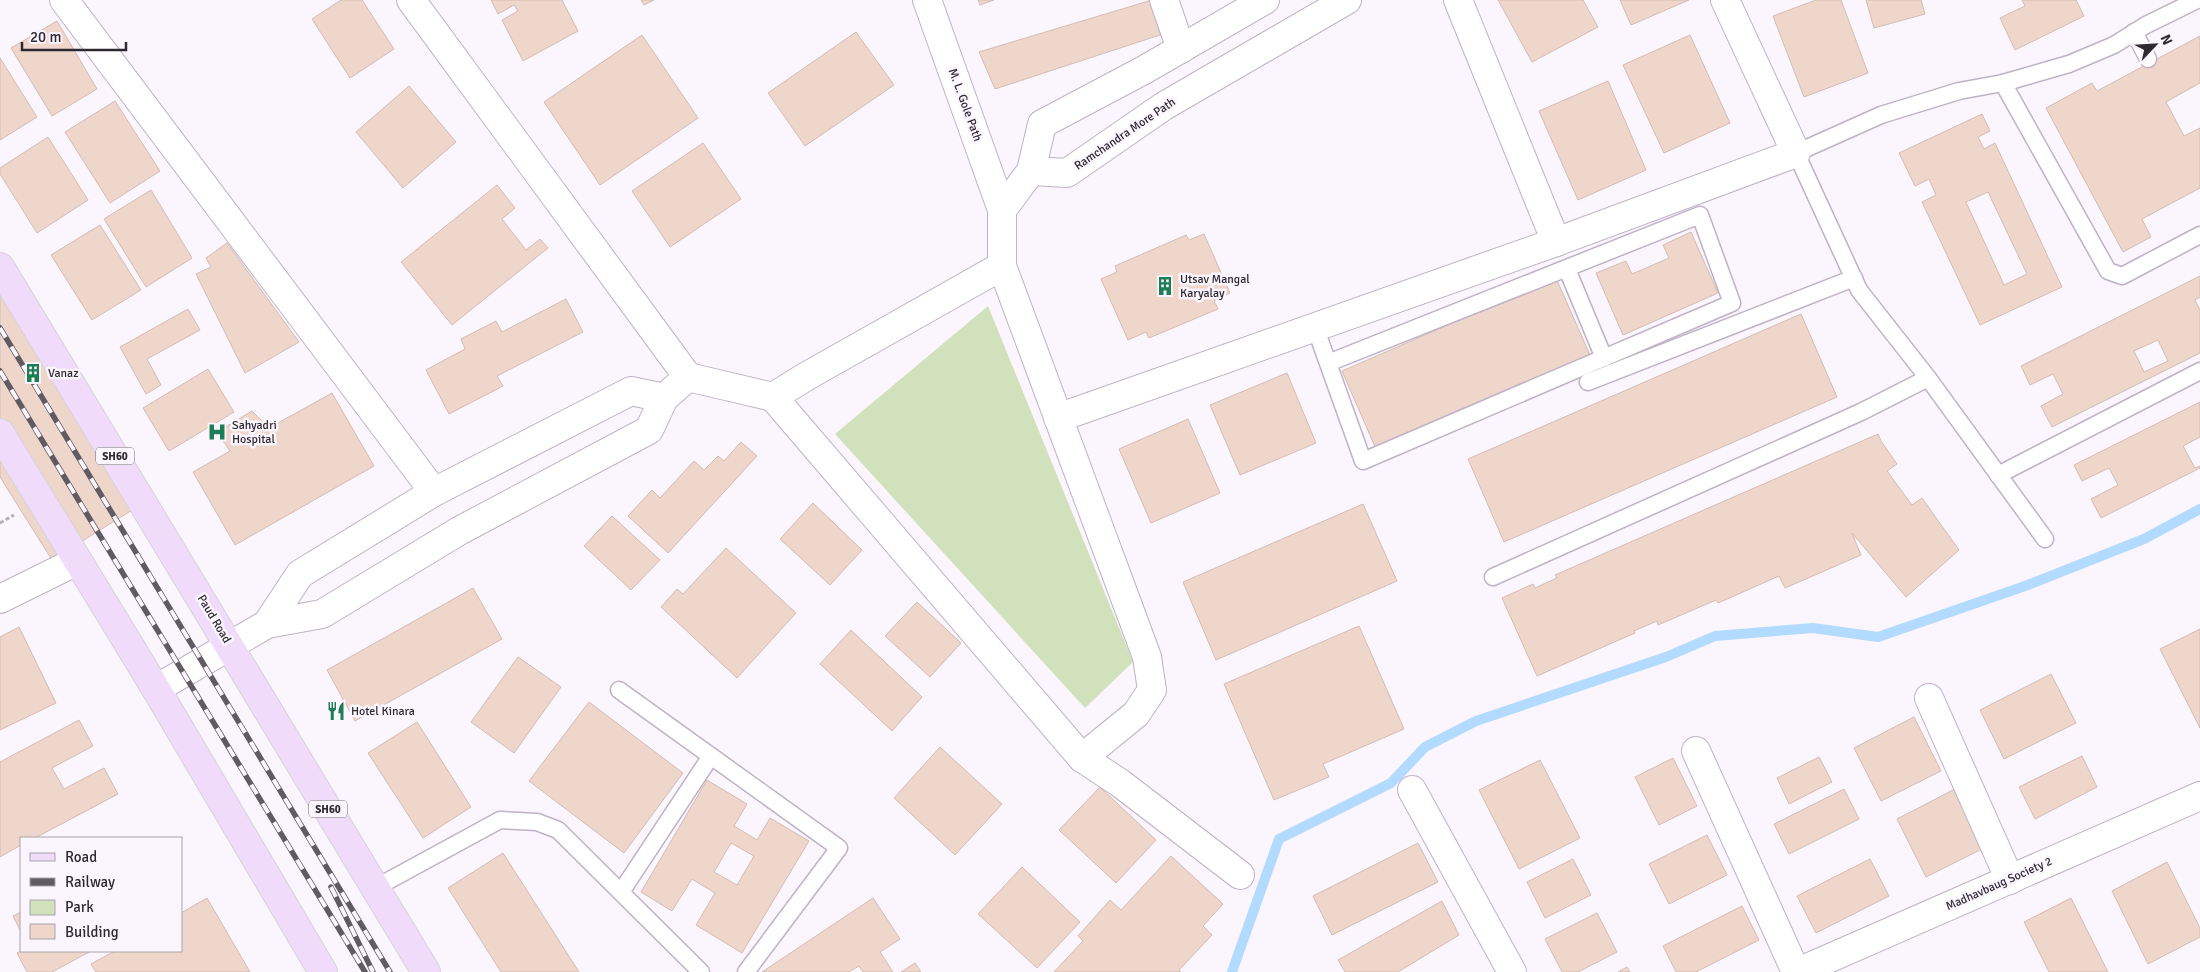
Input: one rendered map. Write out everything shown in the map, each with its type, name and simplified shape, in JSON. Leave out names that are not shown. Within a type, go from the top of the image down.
[{"type":"main road","name":"Paud Road","points":[[0,267],[426,972]]},
{"type":"main road","points":[[0,433],[156,689],[323,972]]},
{"type":"street","points":[[64,0],[434,492]]},
{"type":"street","points":[[411,0],[688,377],[774,397],[1082,758],[1120,783],[1240,875]]},
{"type":"street","name":"M. L. Gole Path","points":[[927,0],[1002,210],[1002,266]]},
{"type":"street","points":[[1164,0],[1181,49]]},
{"type":"street","points":[[1002,210],[1030,171],[1042,124],[1181,49],[1265,0]]},
{"type":"street","name":"Ramchandra More Path","points":[[1030,171],[1067,173],[1164,106],[1347,0]]},
{"type":"street","points":[[1458,0],[1556,242]]},
{"type":"street","points":[[1058,418],[1556,242],[1796,153],[1725,0]]},
{"type":"street","points":[[774,397],[807,376],[1002,266],[1147,657],[1152,690],[1136,714],[1082,758]]},
{"type":"street","points":[[156,689],[267,624],[322,614],[459,531],[649,430],[664,398],[688,377]]},
{"type":"street","points":[[267,624],[300,574],[434,492],[631,391],[664,398]]},
{"type":"street","points":[[0,599],[77,561]]},
{"type":"street","points":[[1929,698],[2010,880]]},
{"type":"street","points":[[1696,751],[1797,972]]},
{"type":"street","points":[[1412,790],[1512,972]]},
{"type":"street","name":"Madhavbaug Society 2","points":[[1797,972],[2200,796]]},
{"type":"lane","points":[[2045,539],[1928,378],[1859,290],[1796,153],[1881,115],[1959,91],[2003,83],[2069,64],[2114,45],[2134,32],[2197,0]]},
{"type":"lane","points":[[2134,32],[2148,59]]},
{"type":"lane","points":[[2003,83],[2108,271],[2122,276],[2200,235]]},
{"type":"lane","points":[[1316,327],[1328,364],[1364,462],[1732,303],[1700,215],[1328,364]]},
{"type":"lane","points":[[1566,269],[1604,358]]},
{"type":"lane","points":[[1588,382],[1854,278]]},
{"type":"lane","points":[[1998,475],[2200,371]]},
{"type":"lane","points":[[1494,576],[1861,412],[1928,378]]},
{"type":"lane","points":[[620,690],[839,848],[746,972]]},
{"type":"lane","points":[[620,892],[711,756]]},
{"type":"lane","points":[[375,888],[500,820],[537,822],[558,830],[701,972]]},
{"type":"green space","points":[[988,306],[1133,662],[1085,708],[835,434]]},
{"type":"building","points":[[341,0],[362,0],[394,49],[350,78],[312,19]]},
{"type":"building","points":[[491,0],[562,0],[578,31],[523,61],[502,20],[518,11],[514,5],[498,14]]},
{"type":"building","points":[[641,0],[654,0],[644,5]]},
{"type":"building","points":[[978,0],[994,0],[980,5]]},
{"type":"building","points":[[1152,0],[1166,33],[995,89],[979,52]]},
{"type":"building","points":[[1498,0],[1583,0],[1598,27],[1532,62]]},
{"type":"building","points":[[1620,0],[1689,0],[1631,25]]},
{"type":"building","points":[[1816,0],[1841,0],[1868,73],[1804,97],[1773,16]]},
{"type":"building","points":[[1866,0],[1921,0],[1925,14],[1874,28]]},
{"type":"building","points":[[2022,0],[2076,0],[2084,16],[2015,50],[2000,18],[2025,6]]},
{"type":"building","points":[[57,21],[97,89],[52,116],[11,48]]},
{"type":"building","points":[[856,32],[894,85],[805,146],[768,93]]},
{"type":"building","points":[[642,35],[698,118],[600,185],[544,102]]},
{"type":"building","points":[[1690,35],[1730,123],[1664,153],[1623,65]]},
{"type":"building","points":[[2200,36],[2200,83],[2166,102],[2184,136],[2200,128],[2200,188],[2142,219],[2151,237],[2123,252],[2046,108],[2092,83],[2097,91]]},
{"type":"building","points":[[0,58],[37,117],[0,140]]},
{"type":"building","points":[[1608,81],[1646,170],[1578,200],[1539,111]]},
{"type":"building","points":[[409,86],[456,142],[403,188],[356,132]]},
{"type":"building","points":[[115,101],[160,171],[110,203],[65,132]]},
{"type":"building","points":[[1982,114],[1990,131],[1978,137],[1984,149],[1995,143],[2062,287],[1980,325],[1922,202],[1936,195],[1929,179],[1915,186],[1899,153]],"holes":[[[1988,192],[2027,274],[2004,285],[1966,202]]]},
{"type":"building","points":[[48,137],[88,200],[37,233],[0,174],[0,168]]},
{"type":"building","points":[[703,143],[741,199],[670,247],[632,191]]},
{"type":"building","points":[[497,185],[515,208],[502,219],[526,250],[540,239],[548,248],[452,325],[401,262]]},
{"type":"building","points":[[151,190],[192,258],[146,287],[104,219]]},
{"type":"building","points":[[100,225],[141,290],[92,320],[51,255]]},
{"type":"building","points":[[1691,232],[1718,293],[1623,335],[1596,273],[1626,261],[1632,274],[1669,258],[1663,245]]},
{"type":"building","name":"Utsav Mangal Karyalay","points":[[1204,234],[1230,293],[1214,301],[1218,309],[1149,338],[1146,332],[1128,340],[1101,279],[1117,272],[1115,266],[1186,235],[1189,240]]},
{"type":"building","points":[[227,243],[299,342],[245,373],[196,274],[211,267],[206,258]]},
{"type":"building","name":"Vanaz","points":[[0,269],[145,502],[52,560],[0,477]]},
{"type":"building","points":[[2200,276],[2200,297],[2195,300],[2200,310],[2200,353],[2052,427],[2041,406],[2063,394],[2053,374],[2030,385],[2021,366]],"holes":[[[2158,340],[2168,361],[2144,372],[2134,351]]]},
{"type":"building","points":[[1556,278],[1590,355],[1376,449],[1342,371]]},
{"type":"building","points":[[566,299],[583,332],[497,376],[503,386],[449,414],[426,370],[465,349],[461,339],[496,321],[502,332]]},
{"type":"building","points":[[188,309],[200,330],[147,359],[161,385],[146,394],[120,347]]},
{"type":"building","points":[[1801,314],[1837,397],[1504,542],[1468,459]]},
{"type":"building","points":[[208,369],[234,412],[169,451],[143,408]]},
{"type":"building","points":[[1287,373],[1316,443],[1240,475],[1210,405]]},
{"type":"building","points":[[332,393],[374,466],[235,545],[193,472],[230,451],[217,432],[252,411],[269,428]]},
{"type":"building","points":[[2200,402],[2200,437],[2183,446],[2195,468],[2200,466],[2200,468],[2101,518],[2091,499],[2118,485],[2109,468],[2082,481],[2074,465]]},
{"type":"building","points":[[1188,419],[1220,493],[1151,523],[1119,449]]},
{"type":"building","points":[[1878,434],[1897,464],[1887,471],[1912,505],[1922,498],[1959,550],[1906,597],[1852,533],[1861,555],[1785,588],[1779,576],[1718,603],[1716,600],[1658,625],[1657,621],[1634,631],[1635,633],[1537,676],[1502,598],[1533,584],[1535,588],[1557,578],[1555,575]]},
{"type":"building","points":[[741,442],[757,456],[668,553],[628,516],[652,490],[660,498],[694,461],[704,470],[718,456],[724,461]]},
{"type":"building","points":[[813,503],[862,550],[830,585],[780,539]]},
{"type":"building","points":[[1363,504],[1397,581],[1216,660],[1183,582]]},
{"type":"building","points":[[612,516],[660,560],[631,590],[584,546]]},
{"type":"building","points":[[726,548],[796,613],[737,678],[661,607],[677,589],[683,594]]},
{"type":"building","points":[[473,588],[502,639],[355,721],[327,670]]},
{"type":"building","points":[[917,602],[961,643],[930,677],[885,636]]},
{"type":"building","points":[[1359,626],[1404,729],[1323,764],[1329,777],[1274,800],[1224,684]]},
{"type":"building","points":[[19,627],[56,703],[0,730],[0,637]]},
{"type":"building","points":[[2200,629],[2200,728],[2160,649]]},
{"type":"building","points":[[851,630],[922,697],[892,731],[820,664]]},
{"type":"building","points":[[518,657],[561,687],[514,753],[471,722]]},
{"type":"building","points":[[2051,674],[2076,723],[2004,759],[1980,710]]},
{"type":"building","points":[[589,702],[683,773],[624,853],[529,781]]},
{"type":"building","points":[[1914,717],[1941,771],[1881,801],[1854,748]]},
{"type":"building","points":[[79,720],[93,746],[52,768],[64,789],[104,768],[118,794],[37,837],[20,837],[20,846],[0,857],[0,762]]},
{"type":"building","points":[[417,722],[471,807],[423,838],[368,753]]},
{"type":"building","points":[[940,747],[1002,804],[955,855],[894,798]]},
{"type":"building","points":[[2082,756],[2097,787],[2035,819],[2019,787]]},
{"type":"building","points":[[1819,757],[1832,782],[1789,804],[1777,778]]},
{"type":"building","points":[[1673,758],[1697,806],[1659,825],[1635,777]]},
{"type":"building","points":[[1540,760],[1580,838],[1519,869],[1479,790]]},
{"type":"building","points":[[707,780],[747,804],[734,826],[757,840],[770,818],[809,841],[742,953],[696,925],[715,893],[692,879],[672,911],[641,892]],"holes":[[[731,843],[754,856],[737,885],[714,872]]]},
{"type":"building","points":[[1100,787],[1156,840],[1116,883],[1059,830]]},
{"type":"building","points":[[1844,789],[1859,819],[1789,854],[1774,824]]},
{"type":"building","points":[[1955,789],[1984,848],[1926,877],[1897,819]]},
{"type":"building","points":[[1707,835],[1727,875],[1669,904],[1649,864]]},
{"type":"building","points":[[1418,843],[1438,882],[1332,935],[1313,896]]},
{"type":"building","points":[[503,853],[579,972],[501,972],[448,888]]},
{"type":"building","points":[[1171,856],[1223,904],[1203,926],[1212,935],[1179,970],[1181,972],[1054,972],[1083,941],[1078,936],[1110,900],[1121,910]]},
{"type":"building","points":[[1573,859],[1591,895],[1545,918],[1527,882]]},
{"type":"building","points":[[1870,859],[1889,896],[1816,933],[1797,896]]},
{"type":"building","points":[[2167,862],[2200,928],[2200,937],[2148,964],[2112,891]]},
{"type":"building","points":[[1022,867],[1080,922],[1037,968],[978,914]]},
{"type":"building","points":[[207,898],[250,972],[96,972],[91,964],[113,952],[182,952],[182,912]]},
{"type":"building","points":[[873,898],[900,939],[880,952],[893,972],[863,972],[859,966],[849,972],[762,972]]},
{"type":"building","points":[[2071,898],[2108,972],[2049,972],[2024,922]]},
{"type":"building","points":[[1442,901],[1459,935],[1398,972],[1345,972],[1338,960]]},
{"type":"building","points":[[1742,906],[1759,940],[1696,972],[1676,972],[1663,946]]},
{"type":"building","points":[[20,912],[20,930],[13,916]]},
{"type":"building","points":[[1597,913],[1617,952],[1578,972],[1562,972],[1545,939]]},
{"type":"building","points":[[89,952],[52,972],[27,972],[17,953]]},
{"type":"building","points":[[915,963],[921,972],[901,972]]},
{"type":"building","points":[[1627,967],[1630,972],[1618,972]]},
{"type":"waterway","points":[[1232,972],[1279,839],[1391,783],[1425,747],[1476,721],[1666,657],[1715,636],[1813,628],[1878,637],[2028,585],[2144,539],[2200,509]]},
{"type":"railway","points":[[0,328],[390,972]]},
{"type":"railway","points":[[0,371],[365,972]]},
{"type":"railway","points":[[331,887],[373,972]]},
{"type":"place","name":"Utsav Mangal Karyalay","points":[[1165,286]]},
{"type":"place","name":"Vanaz","points":[[33,373]]},
{"type":"place","name":"Sahyadri Hospital","points":[[217,432]]},
{"type":"place","name":"Hotel Kinara","points":[[336,711]]}]
